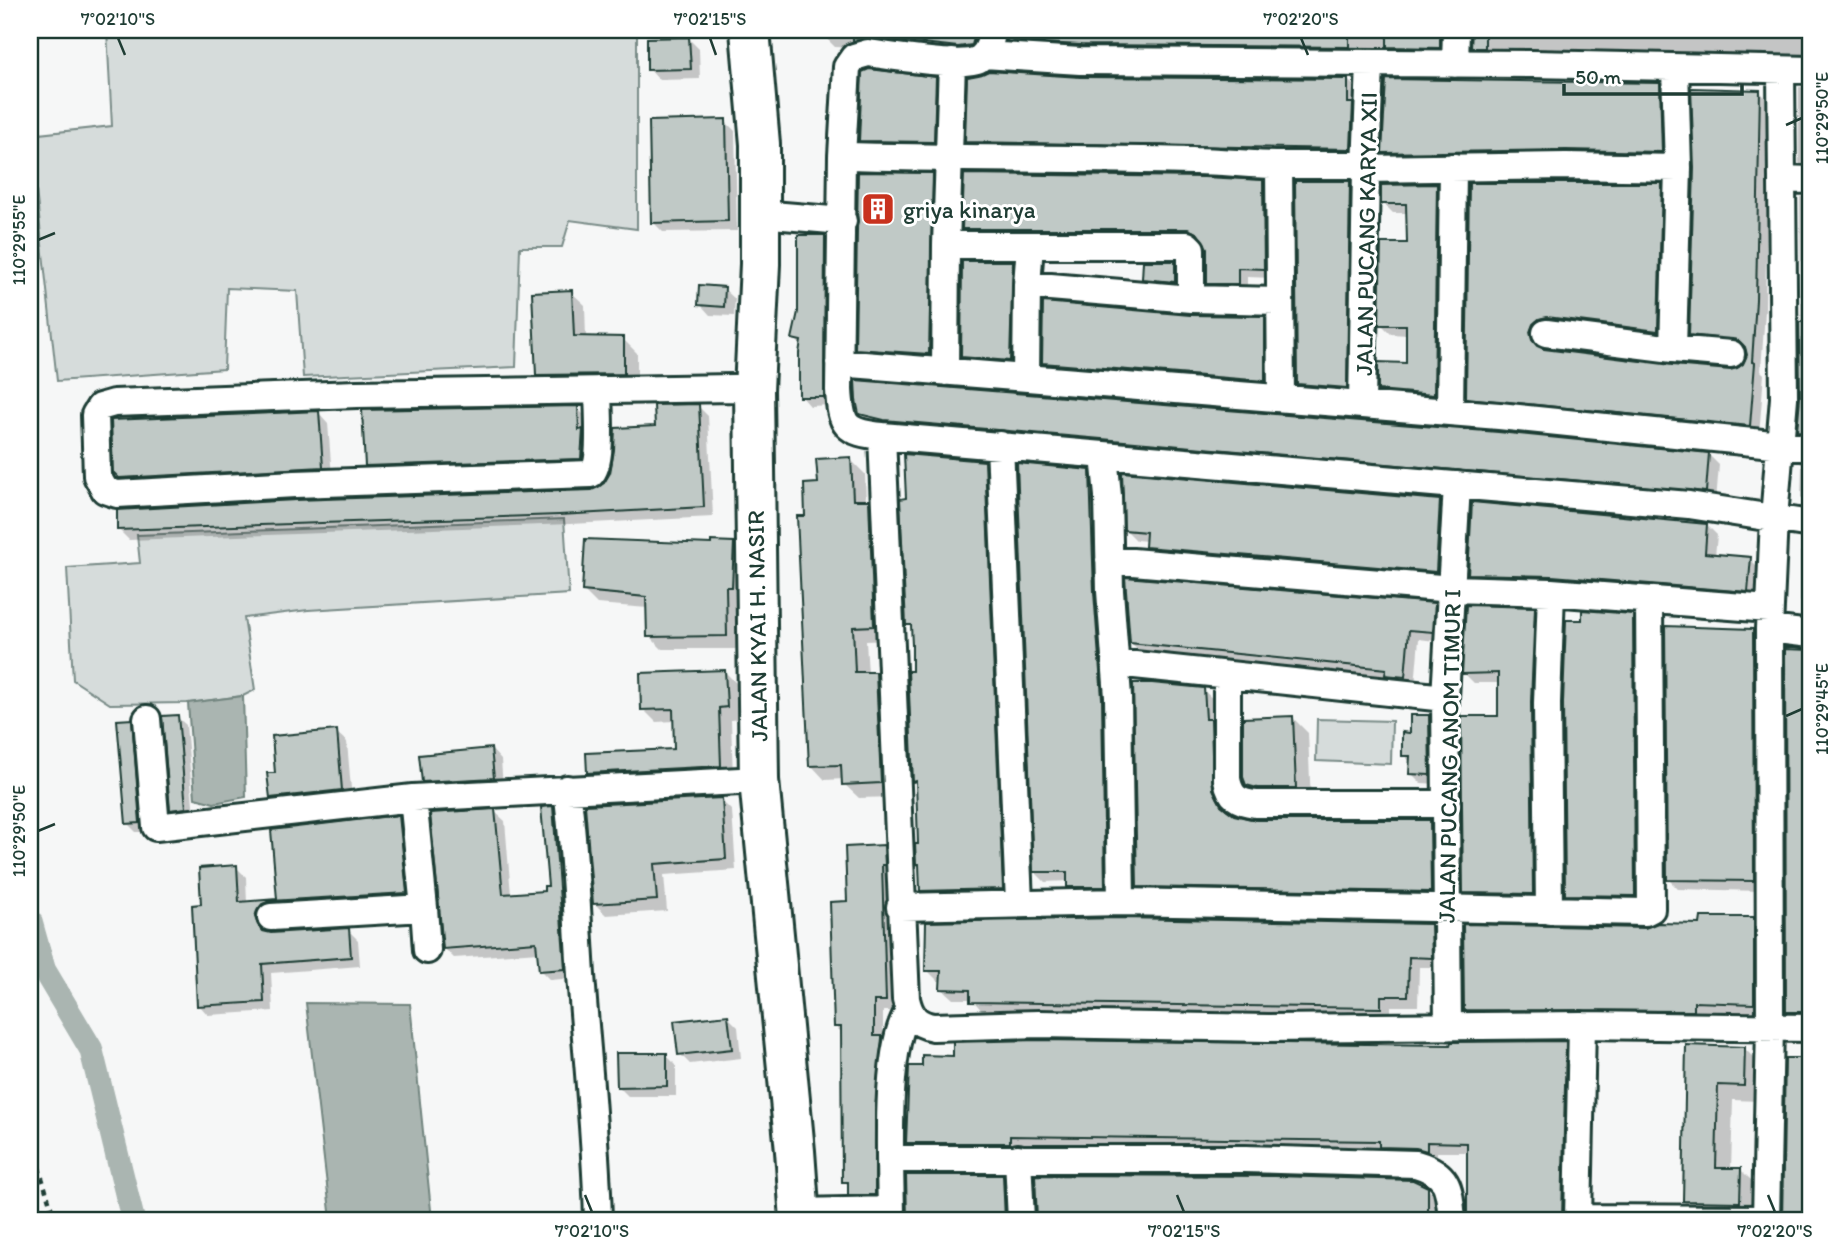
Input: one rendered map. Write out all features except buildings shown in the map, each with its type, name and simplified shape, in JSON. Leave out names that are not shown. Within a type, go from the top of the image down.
[{"type":"main road","name":"JALAN KYAI H. NASIR","points":[[750,30],[760,144],[779,216],[754,390],[759,780],[800,1216]]},
{"type":"street","points":[[1455,64],[1456,30]]},
{"type":"street","points":[[1811,70],[1080,61],[988,42],[974,61],[952,62],[868,53],[859,55],[849,61],[845,75],[839,363],[841,416],[844,422],[860,433],[1689,505],[1811,524]]},
{"type":"street","points":[[945,372],[952,62]]},
{"type":"street","name":"JALAN PUCANG KARYA XII","points":[[1362,405],[1370,64]]},
{"type":"street","points":[[1673,349],[1678,167],[1675,68]]},
{"type":"street","points":[[1582,1025],[1578,1219],[1766,1219],[1770,1026],[1769,619],[1784,398],[1780,71]]},
{"type":"street","points":[[842,156],[1197,161],[1242,165],[1358,165],[1366,169],[1678,167]]},
{"type":"street","points":[[1279,165],[1281,398]]},
{"type":"street","points":[[1450,412],[1453,167]]},
{"type":"street","points":[[1782,180],[1811,180]]},
{"type":"street","points":[[779,216],[843,221]]},
{"type":"street","points":[[946,245],[1188,245],[1191,249],[1191,299]]},
{"type":"street","points":[[1026,377],[1030,245]]},
{"type":"street","points":[[1027,285],[1191,299],[1280,301]]},
{"type":"street","points":[[1546,333],[1731,354]]},
{"type":"street","points":[[839,363],[1450,412],[1811,448]]},
{"type":"street","points":[[598,390],[598,455],[596,469],[591,474],[295,484],[117,494],[105,490],[97,476],[95,415],[100,407],[114,403],[383,393],[734,388],[754,390]]},
{"type":"street","points":[[882,436],[906,999],[909,1011],[921,1024],[933,1027],[1039,1024],[1268,1028],[1582,1025],[1811,1028]]},
{"type":"street","points":[[1000,445],[1019,903]]},
{"type":"street","points":[[1104,455],[1116,663],[1121,902]]},
{"type":"street","name":"JALAN PUCANG ANOM TIMUR I","points":[[1448,1027],[1445,698],[1457,485]]},
{"type":"street","points":[[1109,560],[1452,589],[1551,592],[1649,600],[1769,619],[1811,634]]},
{"type":"street","points":[[1549,911],[1547,703],[1551,592]]},
{"type":"street","points":[[900,907],[1121,902],[1645,912],[1651,909],[1649,600]]},
{"type":"street","points":[[1116,663],[1445,698]]},
{"type":"street","points":[[1227,675],[1227,779],[1229,790],[1237,799],[1256,804],[1447,804]]},
{"type":"street","points":[[147,719],[156,827],[413,798],[759,780]]},
{"type":"street","points":[[567,789],[592,1090],[598,1220]]},
{"type":"street","points":[[413,798],[427,950]]},
{"type":"street","points":[[271,917],[424,908]]},
{"type":"street","points":[[800,1216],[891,1215],[894,1054],[900,1025],[909,1011]]},
{"type":"street","points":[[1018,1158],[1021,1220]]},
{"type":"street","points":[[891,1159],[1245,1159],[1416,1164],[1430,1168],[1442,1176],[1447,1185],[1452,1220]]},
{"type":"path","points":[[30,1139],[55,1220]]},
{"type":"shaded area","points":[[107,30],[637,30],[637,229],[570,220],[562,247],[520,247],[516,367],[303,377],[297,291],[227,288],[224,369],[57,381],[30,135],[112,126]]},
{"type":"shaded area","points":[[564,519],[569,594],[308,610],[244,618],[255,690],[243,696],[188,703],[110,704],[73,680],[67,568],[140,563],[137,535]]},
{"type":"shaded area","points":[[243,696],[246,797],[214,803],[195,798],[188,703]]},
{"type":"shaded area","points":[[1317,719],[1392,721],[1391,764],[1316,761]]},
{"type":"shaded area","points":[[306,1003],[410,1004],[432,1220],[331,1220]]},
{"type":"shaded area","points":[[31,1180],[43,1220],[30,1220]]},
{"type":"waterway","points":[[30,920],[44,970],[91,1049],[133,1220]]},
{"type":"place","name":"griya kinarya","points":[[878,209]]}]
